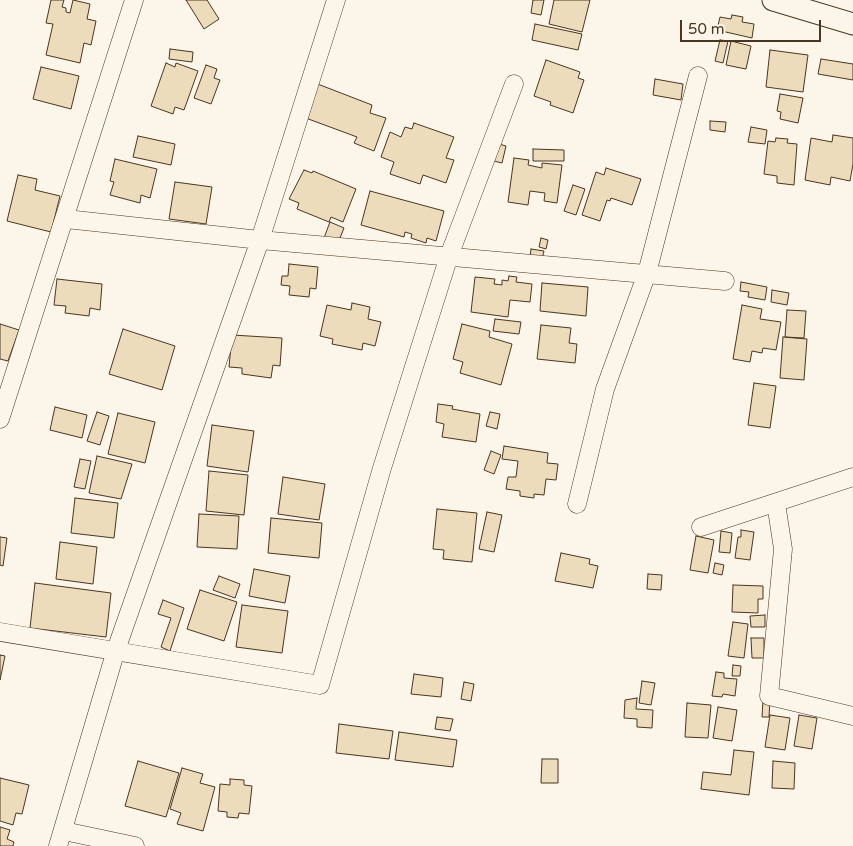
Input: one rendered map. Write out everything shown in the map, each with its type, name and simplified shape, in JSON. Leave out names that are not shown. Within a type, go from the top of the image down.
[{"type":"street","points":[[0,419],[66,219],[134,0]]},
{"type":"street","points":[[135,846],[61,839],[116,650],[260,240],[336,0]]},
{"type":"street","points":[[773,0],[853,24]]},
{"type":"street","points":[[577,504],[604,389],[647,273],[698,76]]},
{"type":"street","points":[[0,632],[320,685],[382,468],[449,256],[514,84]]},
{"type":"street","points":[[66,219],[260,240],[725,281]]},
{"type":"street","points":[[701,527],[853,477]]},
{"type":"street","points":[[776,503],[783,549],[769,696],[853,716]]},
{"type":"building","points":[[51,0],[64,0],[62,7],[66,8],[66,12],[70,13],[73,0],[90,4],[87,19],[96,21],[91,45],[84,43],[80,63],[46,55],[53,24],[46,23]]},
{"type":"building","points":[[186,0],[207,0],[219,19],[204,29]]},
{"type":"building","points":[[533,0],[544,0],[541,15],[531,13]]},
{"type":"building","points":[[554,0],[590,0],[582,32],[549,24]]},
{"type":"building","points":[[732,15],[743,17],[742,22],[754,24],[752,38],[717,30],[720,17],[731,19]]},
{"type":"building","points":[[535,24],[582,34],[578,50],[532,40]]},
{"type":"building","points":[[720,40],[728,41],[723,63],[715,61]]},
{"type":"building","points":[[731,41],[751,46],[746,69],[726,65]]},
{"type":"building","points":[[170,49],[193,52],[192,62],[169,59]]},
{"type":"building","points":[[770,50],[808,55],[803,92],[766,87]]},
{"type":"building","points":[[821,59],[853,64],[853,80],[818,74]]},
{"type":"building","points":[[546,60],[580,72],[578,78],[584,80],[573,113],[550,105],[551,102],[534,96]]},
{"type":"building","points":[[166,63],[175,67],[176,63],[198,71],[184,110],[175,107],[173,114],[151,106]]},
{"type":"building","points":[[206,65],[217,69],[214,78],[220,80],[211,104],[194,98]]},
{"type":"building","points":[[41,67],[79,76],[71,109],[33,99]]},
{"type":"building","points":[[655,79],[683,84],[681,100],[653,95]]},
{"type":"building","points":[[315,83],[372,105],[370,113],[386,118],[374,151],[354,143],[357,137],[303,117]]},
{"type":"building","points":[[780,94],[803,98],[798,123],[780,119],[781,112],[777,111]]},
{"type":"building","points":[[710,121],[726,122],[725,132],[710,130]]},
{"type":"building","points":[[414,123],[454,137],[446,158],[454,160],[446,183],[423,175],[420,184],[390,174],[394,162],[381,157],[390,132],[401,137],[405,127],[412,129]]},
{"type":"building","points":[[751,127],[767,130],[765,144],[748,142]]},
{"type":"building","points":[[833,135],[853,138],[853,164],[850,181],[831,177],[830,185],[805,180],[811,138],[832,142]]},
{"type":"building","points":[[138,136],[175,144],[171,165],[133,157]]},
{"type":"building","points":[[776,138],[788,139],[787,143],[797,144],[794,185],[777,183],[777,176],[764,174],[768,141],[775,142]]},
{"type":"building","points":[[495,143],[506,146],[502,163],[490,160]]},
{"type":"building","points":[[533,149],[564,150],[564,161],[533,161]]},
{"type":"building","points":[[514,158],[529,160],[528,165],[542,168],[542,163],[562,165],[557,203],[544,201],[545,193],[530,191],[528,205],[508,202]]},
{"type":"building","points":[[115,159],[157,169],[150,198],[141,195],[140,203],[110,195],[114,182],[110,181]]},
{"type":"building","points":[[606,168],[641,179],[632,205],[611,198],[610,201],[607,200],[600,221],[582,215],[596,172],[604,175]]},
{"type":"building","points":[[304,170],[312,173],[313,171],[356,189],[343,222],[331,217],[329,222],[297,209],[299,203],[289,199]]},
{"type":"building","points":[[18,175],[37,179],[35,190],[60,196],[51,232],[7,221]]},
{"type":"building","points":[[175,182],[212,187],[206,224],[169,219]]},
{"type":"building","points":[[573,185],[585,189],[576,215],[564,211]]},
{"type":"building","points":[[370,191],[444,211],[436,241],[427,238],[426,243],[411,238],[412,234],[405,232],[404,237],[361,225]]},
{"type":"building","points":[[330,222],[344,228],[338,243],[324,238]]},
{"type":"building","points":[[541,238],[548,240],[546,249],[539,247]]},
{"type":"building","points":[[531,249],[544,251],[542,259],[530,258]]},
{"type":"building","points":[[289,264],[318,267],[316,289],[310,288],[309,297],[289,295],[290,286],[281,285],[282,276],[288,276]]},
{"type":"building","points":[[509,276],[517,277],[516,282],[532,284],[530,302],[510,300],[508,317],[471,312],[475,277],[495,279],[494,284],[502,285],[502,280],[508,281]]},
{"type":"building","points":[[57,279],[102,284],[100,310],[90,308],[89,316],[65,313],[66,306],[54,305]]},
{"type":"building","points":[[741,282],[767,287],[765,300],[748,297],[749,292],[740,291]]},
{"type":"building","points":[[542,283],[588,287],[586,316],[540,311]]},
{"type":"building","points":[[772,290],[789,293],[787,305],[771,302]]},
{"type":"building","points":[[352,303],[370,307],[368,319],[381,322],[375,346],[363,343],[362,350],[332,344],[333,339],[320,336],[327,305],[351,310]]},
{"type":"building","points":[[742,305],[762,309],[760,319],[781,322],[776,350],[763,348],[762,353],[752,351],[750,362],[733,359]]},
{"type":"building","points":[[787,310],[806,311],[804,338],[785,337]]},
{"type":"building","points":[[495,319],[521,322],[519,334],[493,331]]},
{"type":"building","points":[[0,324],[19,330],[8,361],[0,359]]},
{"type":"building","points":[[462,324],[490,331],[489,337],[512,344],[501,385],[460,373],[463,362],[453,359]]},
{"type":"building","points":[[541,325],[571,328],[569,343],[577,344],[575,363],[537,359]]},
{"type":"building","points":[[123,329],[175,346],[162,390],[109,374]]},
{"type":"building","points":[[232,335],[282,338],[280,366],[273,365],[271,378],[242,374],[242,368],[229,367]]},
{"type":"building","points":[[783,337],[807,339],[804,380],[780,378]]},
{"type":"building","points":[[754,383],[776,386],[770,428],[748,425]]},
{"type":"building","points":[[438,404],[453,406],[452,409],[480,414],[476,442],[442,437],[444,424],[436,422]]},
{"type":"building","points":[[55,407],[87,415],[82,438],[50,430]]},
{"type":"building","points":[[97,412],[109,416],[100,445],[87,441]]},
{"type":"building","points":[[490,412],[500,414],[497,429],[486,426]]},
{"type":"building","points":[[118,413],[155,422],[145,463],[108,454]]},
{"type":"building","points":[[212,425],[254,431],[248,472],[207,466]]},
{"type":"building","points":[[504,446],[548,453],[547,463],[558,464],[556,480],[546,479],[544,495],[534,494],[534,498],[520,496],[520,491],[506,489],[508,477],[516,477],[518,461],[502,459]]},
{"type":"building","points":[[491,451],[501,455],[494,474],[484,470]]},
{"type":"building","points":[[97,456],[132,464],[121,499],[89,493]]},
{"type":"building","points":[[80,459],[91,461],[85,489],[74,487]]},
{"type":"building","points":[[209,471],[248,475],[244,515],[206,511]]},
{"type":"building","points":[[283,477],[325,484],[319,520],[278,514]]},
{"type":"building","points":[[75,498],[118,503],[114,538],[71,533]]},
{"type":"building","points":[[437,509],[477,513],[472,562],[443,559],[444,550],[433,549]]},
{"type":"building","points":[[487,512],[502,515],[494,552],[479,549]]},
{"type":"building","points":[[199,514],[239,516],[237,549],[197,547]]},
{"type":"building","points":[[271,518],[322,523],[319,558],[268,553]]},
{"type":"building","points":[[741,530],[754,532],[750,560],[735,558]]},
{"type":"building","points":[[721,531],[732,533],[730,553],[719,552]]},
{"type":"building","points":[[696,536],[714,540],[708,573],[690,570]]},
{"type":"building","points":[[0,537],[7,538],[3,566],[0,565]]},
{"type":"building","points":[[60,542],[97,547],[93,584],[56,579]]},
{"type":"building","points":[[561,553],[590,559],[589,564],[598,566],[593,588],[555,581]]},
{"type":"building","points":[[715,563],[724,565],[722,575],[713,573]]},
{"type":"building","points":[[254,569],[290,576],[285,603],[249,596]]},
{"type":"building","points":[[648,574],[662,575],[661,590],[647,589]]},
{"type":"building","points":[[219,576],[240,584],[235,598],[213,590]]},
{"type":"building","points":[[35,583],[111,593],[106,637],[30,628]]},
{"type":"building","points":[[733,585],[763,586],[763,599],[758,599],[758,613],[732,612]]},
{"type":"building","points":[[200,590],[237,602],[224,641],[187,629]]},
{"type":"building","points":[[163,600],[184,608],[170,651],[161,647],[171,618],[158,614]]},
{"type":"building","points":[[242,605],[288,611],[282,653],[236,647]]},
{"type":"building","points":[[765,615],[765,627],[751,627],[750,616]]},
{"type":"building","points":[[733,622],[748,624],[744,658],[728,656]]},
{"type":"building","points":[[751,638],[764,638],[764,658],[752,658]]},
{"type":"building","points":[[0,655],[5,656],[0,680]]},
{"type":"building","points":[[733,665],[741,666],[740,676],[732,676]]},
{"type":"building","points":[[716,672],[724,673],[724,678],[737,679],[735,696],[723,694],[722,697],[712,696]]},
{"type":"building","points":[[414,674],[443,678],[441,697],[411,694]]},
{"type":"building","points":[[642,681],[655,683],[651,705],[639,703]]},
{"type":"building","points":[[464,682],[474,684],[471,701],[461,699]]},
{"type":"building","points":[[637,698],[636,709],[653,710],[652,728],[637,727],[637,719],[624,718],[625,700]]},
{"type":"building","points":[[763,700],[770,700],[769,717],[762,717]]},
{"type":"building","points":[[687,703],[711,705],[708,738],[685,737]]},
{"type":"building","points":[[718,707],[737,710],[732,741],[713,738]]},
{"type":"building","points":[[770,715],[790,718],[785,750],[765,747]]},
{"type":"building","points":[[799,715],[817,718],[812,749],[794,746]]},
{"type":"building","points":[[437,717],[453,719],[450,731],[435,729]]},
{"type":"building","points":[[339,724],[393,731],[389,759],[336,753]]},
{"type":"building","points":[[399,732],[457,740],[453,767],[395,760]]},
{"type":"building","points":[[734,750],[754,752],[749,795],[701,789],[703,772],[731,775]]},
{"type":"building","points":[[542,759],[558,759],[558,783],[541,783]]},
{"type":"building","points":[[138,761],[179,773],[166,817],[125,806]]},
{"type":"building","points":[[773,761],[795,763],[794,789],[772,788]]},
{"type":"building","points":[[182,768],[203,774],[200,783],[215,787],[203,831],[177,824],[181,813],[170,809]]},
{"type":"building","points":[[0,778],[29,785],[22,814],[16,813],[13,825],[0,821]]},
{"type":"building","points":[[230,779],[244,780],[244,785],[252,786],[249,814],[239,813],[238,818],[227,817],[227,812],[218,811],[220,784],[230,785]]},
{"type":"building","points":[[0,827],[10,830],[7,839],[14,842],[13,846],[0,846]]}]
